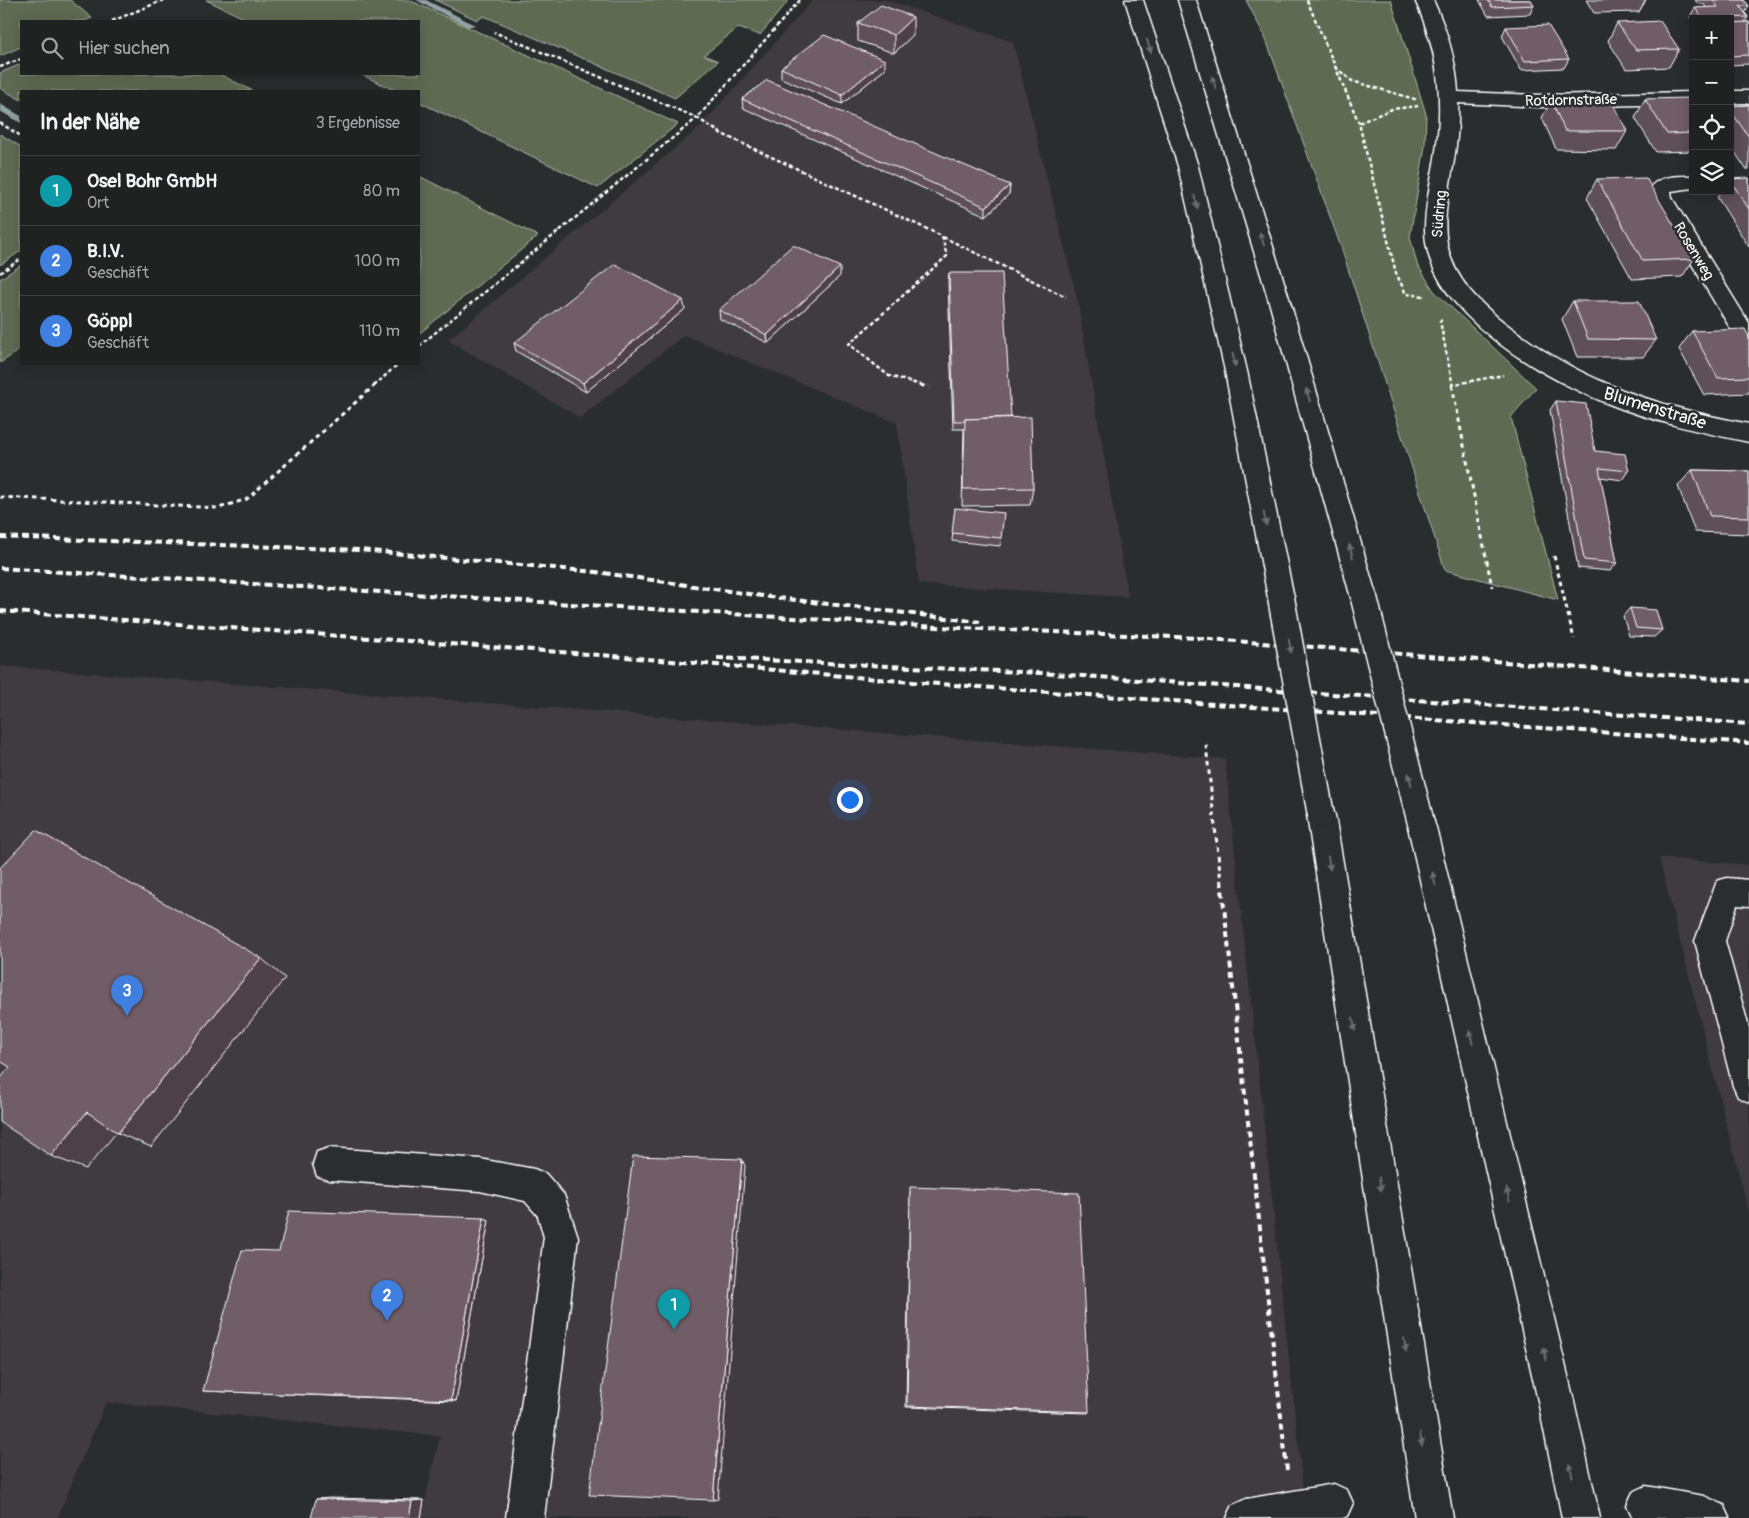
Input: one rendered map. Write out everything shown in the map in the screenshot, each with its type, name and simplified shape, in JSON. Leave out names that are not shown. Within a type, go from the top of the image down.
[{"type":"main road","points":[[1134,0],[1188,166],[1236,371],[1281,598],[1321,815],[1434,1518]]},
{"type":"main road","points":[[1187,0],[1240,165],[1299,364],[1364,598],[1422,827],[1556,1401],[1581,1518]]},
{"type":"main road","name":"Südring","points":[[1424,0],[1439,35],[1447,73],[1450,100],[1447,145],[1436,219],[1435,240],[1440,260],[1450,279],[1466,301],[1506,336],[1556,370]]},
{"type":"main road","points":[[1734,98],[1749,97]]},
{"type":"main road","name":"Rotdornstraße","points":[[1450,100],[1689,98]]},
{"type":"main road","name":"Rosenweg","points":[[1689,182],[1670,183],[1660,188],[1662,198],[1749,341]]},
{"type":"main road","name":"Blumenstraße","points":[[1556,370],[1645,408],[1696,423],[1749,433]]},
{"type":"main road","points":[[1749,893],[1726,891],[1710,942],[1749,1086]]},
{"type":"main road","points":[[330,1164],[480,1175],[534,1186],[552,1207],[561,1237],[525,1518]]},
{"type":"main road","points":[[1246,1518],[1334,1503]]},
{"type":"main road","points":[[1646,1505],[1704,1515],[1711,1518]]},
{"type":"path","points":[[114,20],[164,0]]},
{"type":"path","points":[[420,345],[697,118],[800,0]]},
{"type":"path","points":[[1307,0],[1359,123],[1396,273],[1406,294],[1466,301]]},
{"type":"path","points":[[494,32],[697,118],[722,134],[1066,296]]},
{"type":"path","points":[[0,67],[20,58]]},
{"type":"path","points":[[1334,66],[1352,81],[1412,100],[1450,100]]},
{"type":"path","points":[[1359,123],[1392,109],[1450,100]]},
{"type":"path","points":[[0,123],[20,135]]},
{"type":"path","points":[[929,388],[890,376],[849,344],[947,256],[942,236]]},
{"type":"path","points":[[0,273],[20,260]]},
{"type":"path","points":[[1466,301],[1440,321],[1492,587]]},
{"type":"path","points":[[0,497],[219,508],[247,499],[397,365]]},
{"type":"path","points":[[1451,385],[1556,370]]},
{"type":"path","points":[[1554,556],[1574,639]]},
{"type":"path","points":[[1206,745],[1292,1510]]},
{"type":"shaded area","points":[[813,0],[886,0],[1013,42],[1077,298],[1128,597],[919,584],[897,423],[684,335],[580,418],[448,340],[700,127]]},
{"type":"shaded area","points":[[0,666],[1225,759],[1306,1518],[421,1518],[440,1436],[106,1402],[57,1518],[0,1518]]},
{"type":"shaded area","points":[[1659,858],[1749,865],[1749,1213]]},
{"type":"green space","points":[[0,0],[70,0],[92,18],[87,20],[20,20],[20,47],[0,56]]},
{"type":"green space","points":[[206,0],[409,0],[678,124],[598,188],[420,102],[420,90],[394,90],[362,75],[420,75],[420,20],[248,20]]},
{"type":"green space","points":[[435,0],[789,0],[760,35],[738,28],[704,55],[718,61],[675,98],[484,16],[477,20]]},
{"type":"green space","points":[[1246,0],[1391,0],[1426,114],[1425,146],[1410,237],[1417,264],[1434,291],[1536,388],[1511,417],[1558,600],[1445,570],[1341,247],[1265,37]]},
{"type":"green space","points":[[20,64],[20,75],[221,75],[251,90],[20,90],[20,99],[0,88],[0,73]]},
{"type":"green space","points":[[0,134],[20,146],[20,252],[0,265]]},
{"type":"green space","points":[[420,177],[538,236],[420,333]]},
{"type":"green space","points":[[20,266],[20,350],[0,363],[0,279]]},
{"type":"building","points":[[1488,0],[1531,0],[1534,5],[1492,7]]},
{"type":"building","points":[[1713,0],[1744,0],[1749,6],[1740,6],[1748,17],[1700,15],[1695,8],[1718,7]]},
{"type":"building","points":[[881,5],[913,17],[894,35],[858,23]]},
{"type":"building","points":[[1660,21],[1679,49],[1636,50],[1617,23]]},
{"type":"building","points":[[1749,22],[1749,55],[1734,56],[1734,23]]},
{"type":"building","points":[[1548,25],[1569,59],[1525,61],[1506,27]]},
{"type":"building","points":[[824,35],[885,60],[842,95],[781,68]]},
{"type":"building","points":[[767,80],[1010,185],[986,207],[742,99]]},
{"type":"building","points":[[1689,98],[1689,133],[1667,134],[1645,99]]},
{"type":"building","points":[[1551,100],[1611,100],[1627,131],[1565,131]]},
{"type":"building","points":[[1749,105],[1749,137],[1734,116],[1734,106]]},
{"type":"building","points":[[1646,178],[1694,259],[1643,261],[1597,179]]},
{"type":"building","points":[[1749,178],[1749,209],[1734,186],[1734,179]]},
{"type":"building","points":[[793,245],[840,267],[767,335],[719,310]]},
{"type":"building","points":[[615,264],[683,300],[583,383],[514,343]]},
{"type":"building","points":[[949,273],[1002,273],[1011,417],[954,421]]},
{"type":"building","points":[[1573,301],[1639,301],[1656,340],[1588,339]]},
{"type":"building","points":[[1745,329],[1749,337],[1749,377],[1718,378],[1692,331]]},
{"type":"building","points":[[1556,401],[1586,404],[1595,451],[1625,454],[1629,471],[1599,468],[1617,563],[1584,560]]},
{"type":"building","points":[[1031,417],[1033,488],[963,489],[965,419]]},
{"type":"building","points":[[1692,470],[1749,471],[1749,517],[1710,516]]},
{"type":"building","points":[[955,508],[1004,513],[1001,538],[952,533]]},
{"type":"building","points":[[1630,608],[1656,610],[1662,630],[1636,628]]},
{"type":"building","points":[[36,830],[261,958],[118,1133],[87,1112],[51,1156],[0,1122],[0,1079],[10,1067],[0,1061],[0,868]]},
{"type":"building","points":[[633,1156],[742,1159],[713,1500],[589,1495]]},
{"type":"building","points":[[910,1187],[1079,1193],[1089,1412],[907,1406]]},
{"type":"building","points":[[289,1211],[484,1218],[451,1400],[203,1391],[242,1250],[279,1251]]},
{"type":"building","points":[[316,1499],[412,1501],[409,1518],[311,1518]]},
{"type":"waterway","points":[[420,0],[471,25]]},
{"type":"waterway","points":[[0,107],[20,119]]},
{"type":"railway","points":[[0,537],[360,550],[596,572],[770,597],[980,622]]},
{"type":"railway","points":[[0,568],[937,627],[1197,638],[1749,681]]},
{"type":"railway","points":[[0,611],[614,656],[912,682],[1749,743]]},
{"type":"railway","points":[[717,658],[1041,673],[1749,724]]},
{"type":"place","name":"Göppl","points":[[127,1016]]},
{"type":"place","name":"B.I.V.","points":[[387,1321]]},
{"type":"place","name":"Osel Bohr GmbH","points":[[674,1330]]}]
